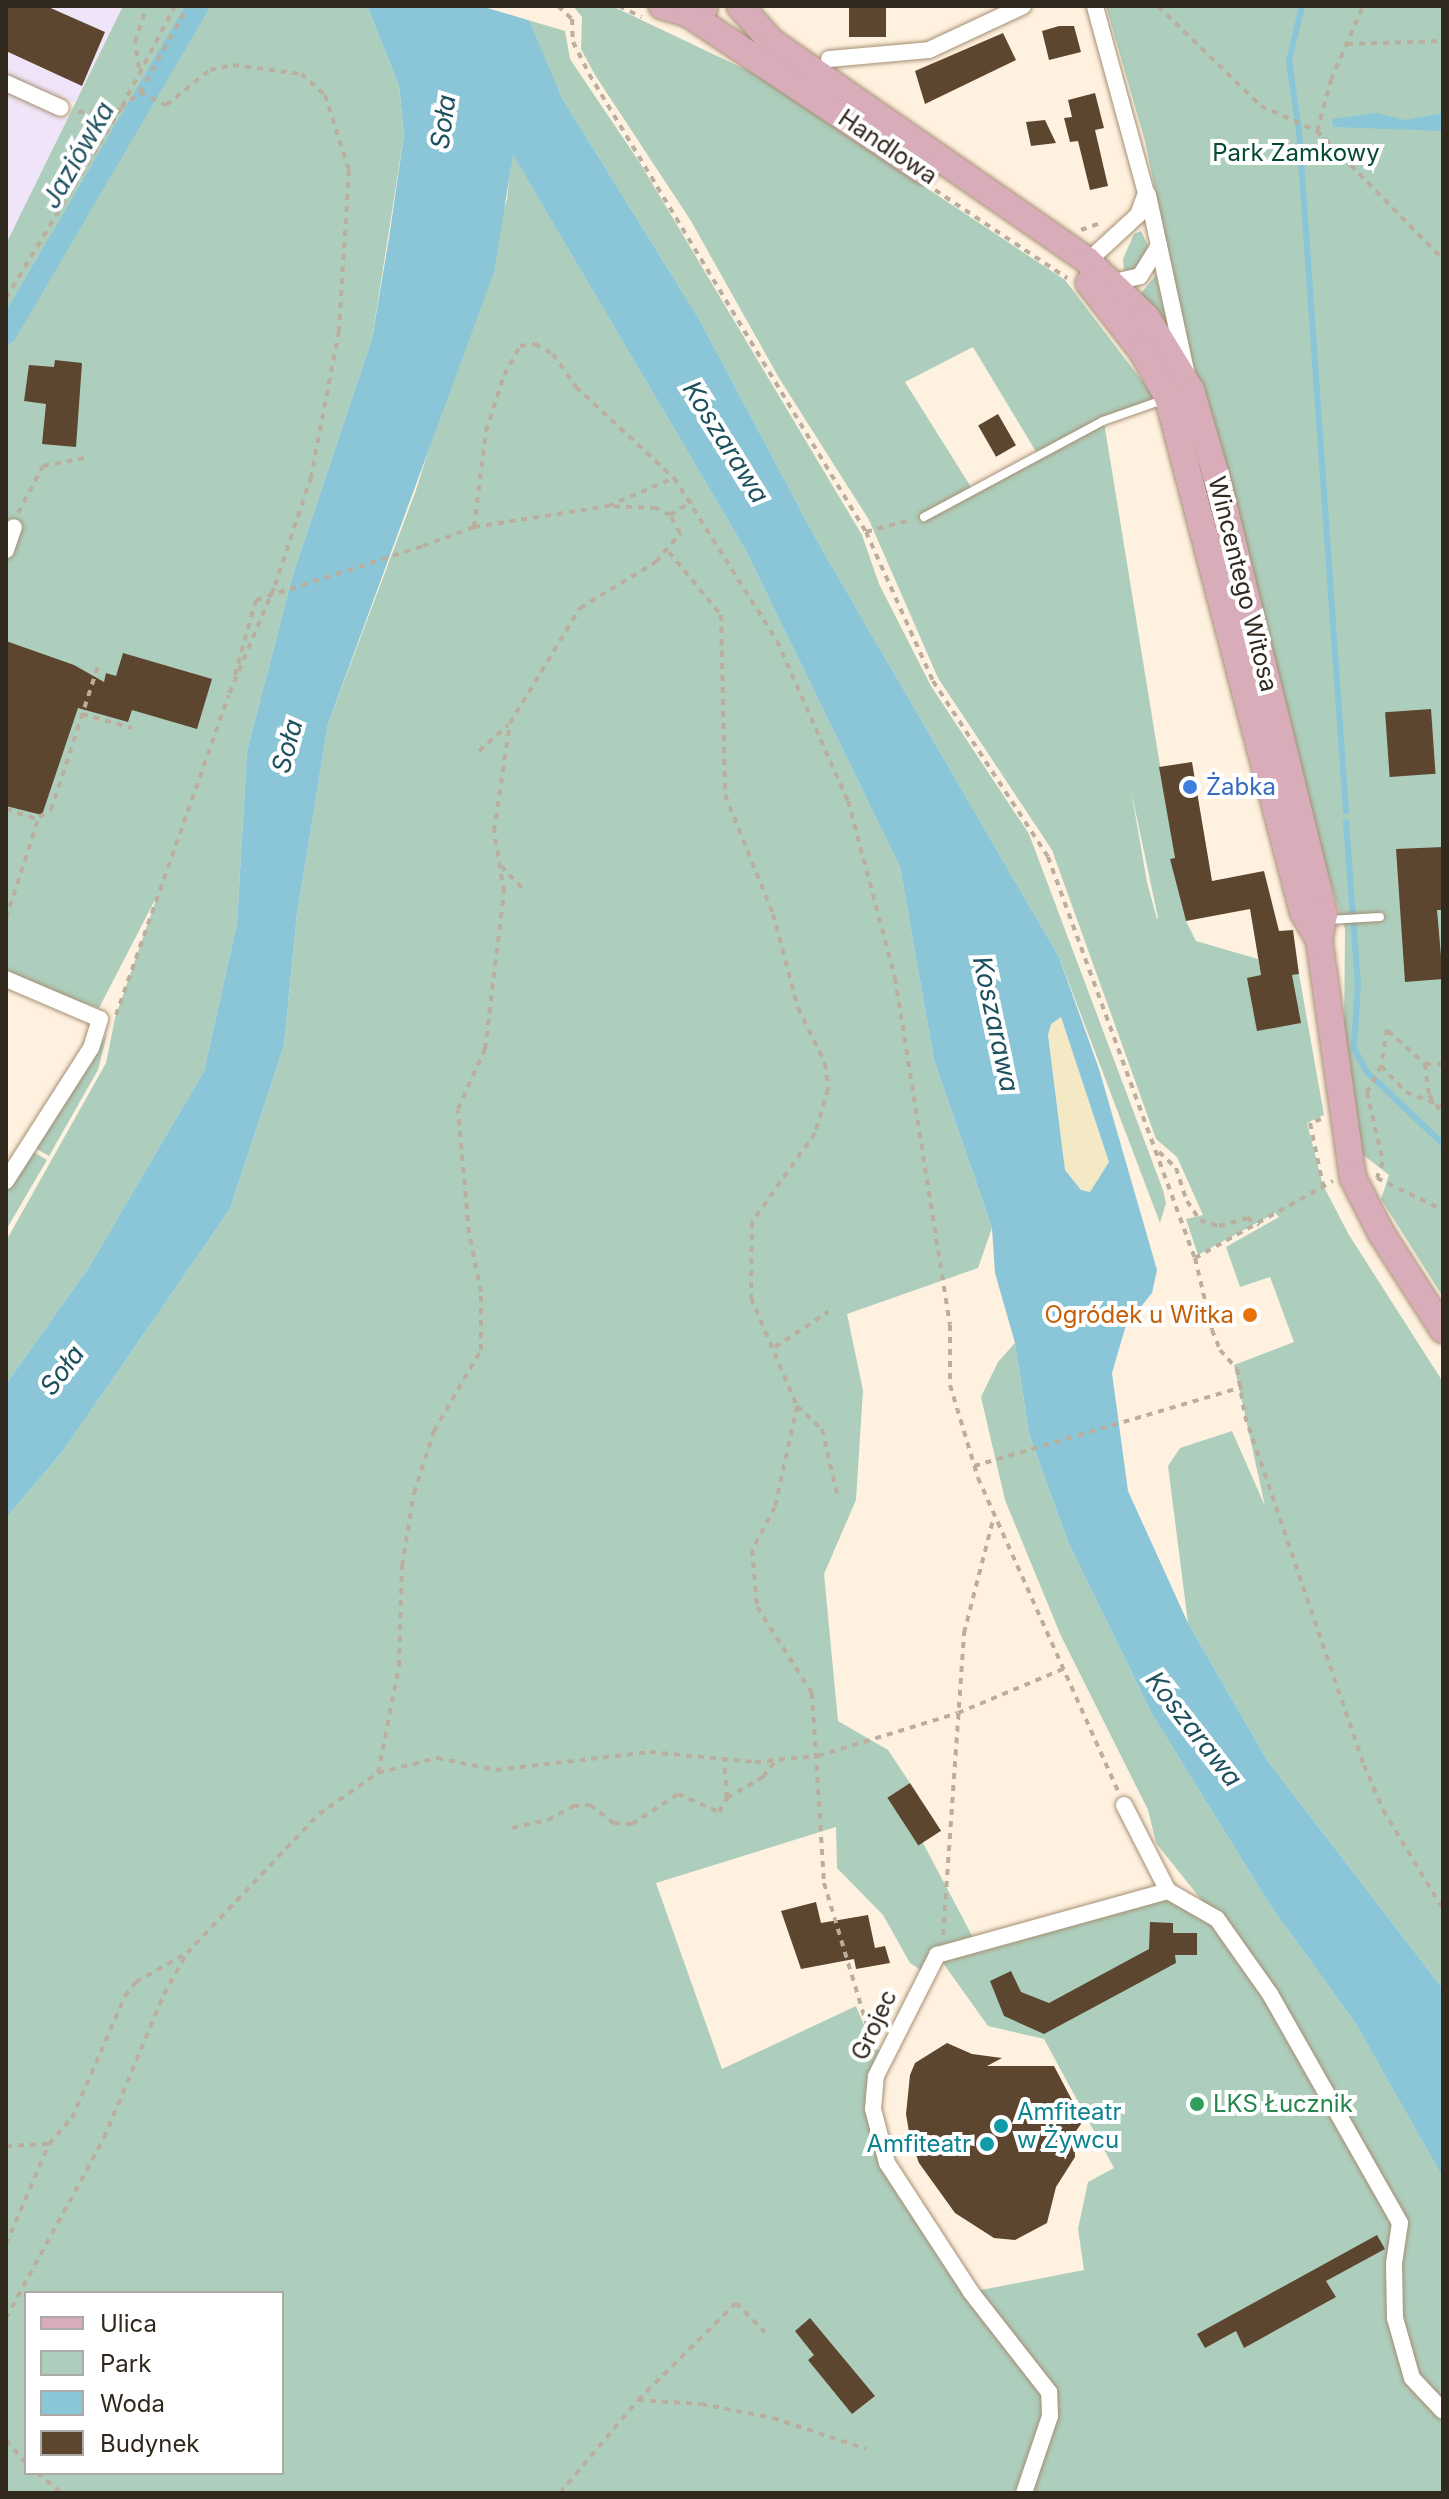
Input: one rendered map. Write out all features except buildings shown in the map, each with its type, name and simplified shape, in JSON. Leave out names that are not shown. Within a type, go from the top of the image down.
[{"type":"main road","name":"Handlowa","points":[[740,6],[772,42],[1092,278]]},
{"type":"main road","name":"Handlowa","points":[[686,8],[1092,278]]},
{"type":"main road","name":"Wincentego Witosa","points":[[1092,278],[1147,318],[1179,394],[1303,912],[1329,927],[1353,1178],[1381,1233],[1443,1330]]},
{"type":"street","points":[[829,59],[929,50],[1023,6]]},
{"type":"street","points":[[1095,6],[1145,181],[1159,246],[1179,394]]},
{"type":"street","points":[[6,83],[61,108]]},
{"type":"street","points":[[1092,278],[1138,215],[1145,181]]},
{"type":"street","points":[[1092,278],[1140,276],[1159,246]]},
{"type":"street","points":[[6,550],[14,527]]},
{"type":"street","points":[[6,979],[100,1019],[91,1048],[6,1181]]},
{"type":"street","points":[[1124,1805],[1168,1891],[1217,1919],[1270,1994],[1394,2211],[1400,2223],[1394,2263],[1395,2318],[1412,2378],[1443,2411]]},
{"type":"street","points":[[937,1955],[1168,1891]]},
{"type":"street","name":"Grojec","points":[[937,1955],[885,2051],[876,2076],[873,2109],[887,2163],[971,2292],[1049,2392],[1050,2416],[1024,2493]]},
{"type":"lane","points":[[924,517],[1103,421],[1179,394]]},
{"type":"lane","points":[[1329,927],[1380,917]]},
{"type":"path","points":[[139,68],[135,42],[147,6]]},
{"type":"path","points":[[6,298],[120,109],[175,6]]},
{"type":"path","points":[[61,108],[120,109],[140,92],[188,6]]},
{"type":"path","points":[[558,6],[572,19],[573,42],[589,74],[866,532],[933,681],[1048,857],[1195,1258],[1212,1330],[1243,1387],[1245,1416],[1364,1765],[1390,1823],[1443,1909]]},
{"type":"path","points":[[1158,6],[1261,106],[1317,131],[1443,259]]},
{"type":"path","points":[[1317,131],[1363,6]]},
{"type":"path","points":[[1347,44],[1443,41]]},
{"type":"path","points":[[140,92],[166,105],[210,70],[233,65],[301,74],[325,95],[349,170],[339,331],[311,477],[274,588],[229,694]]},
{"type":"path","points":[[928,186],[1092,278]]},
{"type":"path","points":[[474,527],[486,431],[504,375],[520,346],[535,344],[553,354],[576,387],[674,478],[692,501],[777,641],[848,801],[895,978],[950,1325],[950,1385],[974,1466],[993,1518],[1124,1805]]},
{"type":"path","points":[[14,527],[28,487],[43,466],[84,458]]},
{"type":"path","points":[[608,506],[674,478]]},
{"type":"path","points":[[670,515],[692,501]]},
{"type":"path","points":[[100,1019],[115,1018],[229,694],[256,600],[474,527],[608,506],[656,508],[670,515],[680,533],[669,552],[580,608],[510,723],[479,751]]},
{"type":"path","points":[[866,532],[924,517]]},
{"type":"path","points":[[669,552],[721,615],[725,795],[773,914],[798,1008],[825,1063],[828,1089],[815,1133],[752,1222],[751,1298],[775,1347],[797,1406],[822,1429],[838,1498]]},
{"type":"path","points":[[6,918],[39,820],[51,810],[99,663]]},
{"type":"path","points":[[82,714],[132,728]]},
{"type":"path","points":[[378,1773],[399,1666],[402,1566],[414,1493],[434,1431],[481,1350],[481,1292],[469,1233],[458,1109],[485,1049],[503,913],[494,831],[510,723]]},
{"type":"path","points":[[6,809],[39,820]]},
{"type":"path","points":[[500,865],[523,889]]},
{"type":"path","points":[[1443,1114],[1434,1103],[1425,1064],[1387,1029],[1381,1066],[1369,1080],[1367,1092],[1383,1162],[1377,1178],[1443,1210]]},
{"type":"path","points":[[1425,1064],[1443,1064]]},
{"type":"path","points":[[1381,1066],[1406,1092],[1443,1106]]},
{"type":"path","points":[[1156,1150],[1176,1168],[1187,1201],[1200,1220],[1219,1226],[1247,1218],[1259,1225]]},
{"type":"path","points":[[1195,1258],[1340,1179]]},
{"type":"path","points":[[775,1347],[828,1312]]},
{"type":"path","points":[[974,1466],[1243,1387]]},
{"type":"path","points":[[797,1406],[775,1507],[752,1550],[757,1607],[812,1693],[824,1883],[874,2049],[885,2051]]},
{"type":"path","points":[[937,1955],[950,1881],[964,1633],[993,1518]]},
{"type":"path","points":[[6,2318],[104,2138],[164,1994],[187,1953],[319,1814],[378,1773],[437,1758],[496,1770],[650,1752],[775,1760],[818,1756],[958,1713],[1063,1669]]},
{"type":"path","points":[[724,1758],[727,1798]]},
{"type":"path","points":[[512,1828],[548,1820],[573,1806],[590,1805],[614,1823],[632,1824],[678,1794],[709,1812],[719,1812],[727,1798],[763,1777],[775,1760]]},
{"type":"path","points":[[6,2244],[49,2144],[72,2118],[125,1996],[136,1982],[187,1953]]},
{"type":"path","points":[[6,2146],[49,2144]]},
{"type":"path","points":[[560,2493],[638,2400],[736,2303],[765,2332]]},
{"type":"path","points":[[638,2400],[701,2404],[773,2418],[866,2449]]},
{"type":"path","points":[[6,2440],[24,2461]]},
{"type":"path","points":[[40,2475],[62,2493]]},
{"type":"shaded area","points":[[6,6],[123,6],[75,103],[6,77]]},
{"type":"shaded area","points":[[6,87],[68,118],[7,245],[6,244]]},
{"type":"green space","points":[[123,6],[367,6],[399,86],[404,135],[372,339],[293,574],[247,751],[237,923],[204,1071],[89,1267],[6,1384],[6,1241],[106,1063],[115,1018],[158,894],[99,1008],[6,977],[6,244]]},
{"type":"green space","points":[[573,6],[612,6],[755,74],[1065,280],[1155,398],[1104,422],[1175,858],[1171,860],[1186,921],[1196,941],[1258,959],[1262,978],[1299,974],[1324,1115],[1307,1123],[1323,1185],[1349,1235],[1443,1382],[1443,1989],[1267,1760],[1188,1623],[1168,1466],[1180,1448],[1232,1431],[1265,1506],[1234,1365],[1294,1342],[1270,1277],[1240,1287],[1226,1247],[1279,1217],[1275,1213],[1198,1255],[1186,1219],[1203,1215],[1177,1157],[1156,1139],[1052,850],[938,678],[869,520],[779,378],[691,221],[595,75],[581,49],[582,17]],"holes":[[[973,347],[1038,455],[971,487],[905,382]],[[1131,790],[1158,918],[1157,919],[1147,882]]]},
{"type":"green space","name":"Park Zamkowy","points":[[1106,6],[1443,6],[1443,1297],[1381,1199],[1389,1175],[1362,1154],[1344,1045],[1345,929],[1311,818],[1182,321],[1145,141]]},
{"type":"green space","points":[[528,20],[565,31],[570,59],[640,163],[862,535],[879,584],[931,686],[1029,834],[1163,1190],[1166,1203],[1160,1223],[1059,957],[816,539],[699,319],[562,98]]},
{"type":"green space","points":[[512,153],[745,549],[900,867],[934,1060],[992,1228],[978,1268],[847,1314],[863,1390],[856,1500],[824,1574],[838,1721],[888,1750],[910,1783],[888,1798],[923,1843],[977,1945],[1168,1891],[1215,1917],[1156,1843],[1148,1810],[1061,1636],[1005,1500],[981,1397],[998,1362],[1015,1343],[1029,1434],[1068,1542],[1152,1714],[1270,1905],[1356,2024],[1443,2178],[1443,2493],[6,2493],[6,1518],[63,1451],[230,1209],[284,1045],[297,914],[328,724],[416,490],[507,199]],"holes":[[[836,1827],[837,1868],[883,1915],[910,1963],[925,1973],[938,1956],[988,2026],[1044,2039],[1114,2168],[1088,2182],[1078,2229],[1084,2270],[971,2292],[876,2131],[885,2051],[874,2049],[856,2006],[722,2069],[656,1883]]]},
{"type":"green space","points":[[1141,231],[1149,248],[1137,269],[1124,272],[1123,259],[1134,234]]},
{"type":"green space","points":[[1156,275],[1168,325],[1167,331],[1141,293]]},
{"type":"green space","points":[[107,1034],[98,1070],[49,1156],[35,1148]]},
{"type":"green space","points":[[32,1151],[47,1160],[6,1230],[6,1192]]},
{"type":"sand","points":[[1061,1017],[1109,1162],[1090,1192],[1081,1190],[1065,1170],[1048,1035],[1051,1024]]},
{"type":"water","points":[[367,6],[523,6],[562,98],[699,319],[816,539],[1059,957],[1099,1069],[1157,1270],[1152,1293],[1126,1325],[1112,1373],[1128,1491],[1188,1623],[1267,1760],[1443,1989],[1443,2178],[1356,2024],[1270,1905],[1152,1714],[1068,1542],[1029,1434],[1015,1343],[995,1273],[992,1228],[934,1060],[900,867],[745,549],[513,155],[494,272],[328,724],[297,914],[284,1045],[230,1209],[63,1451],[6,1518],[6,1384],[89,1267],[204,1071],[237,923],[247,751],[293,574],[372,339],[404,135],[399,86]],"holes":[[[1061,1017],[1109,1162],[1090,1192],[1081,1190],[1065,1170],[1048,1035],[1051,1024]]]},
{"type":"water","points":[[1376,113],[1405,120],[1443,113],[1443,131],[1333,127],[1332,119]]},
{"type":"pier","points":[[481,6],[527,6],[533,21],[528,20]]},
{"type":"waterway","name":"Jaziówka","points":[[6,333],[198,6]]},
{"type":"waterway","points":[[1302,6],[1289,61],[1299,131],[1346,811]]},
{"type":"waterway","points":[[1346,822],[1358,984],[1354,1048],[1367,1072],[1443,1144]]},
{"type":"place","name":"Żabka","points":[[1190,787]]},
{"type":"place","name":"Ogródek u Witka","points":[[1250,1315]]},
{"type":"place","name":"LKS Łucznik","points":[[1197,2104]]},
{"type":"place","name":"Amfiteatr w Żywcu","points":[[1001,2126]]},
{"type":"place","name":"Amfiteatr","points":[[987,2144]]},
{"type":"water label","name":"Soła","points":[[443,122]]},
{"type":"water label","name":"Koszarawa","points":[[726,442]]},
{"type":"water label","name":"Soła","points":[[287,746]]},
{"type":"water label","name":"Koszarawa","points":[[996,1024]]},
{"type":"water label","name":"Soła","points":[[62,1370]]},
{"type":"water label","name":"Koszarawa","points":[[1194,1729]]}]
